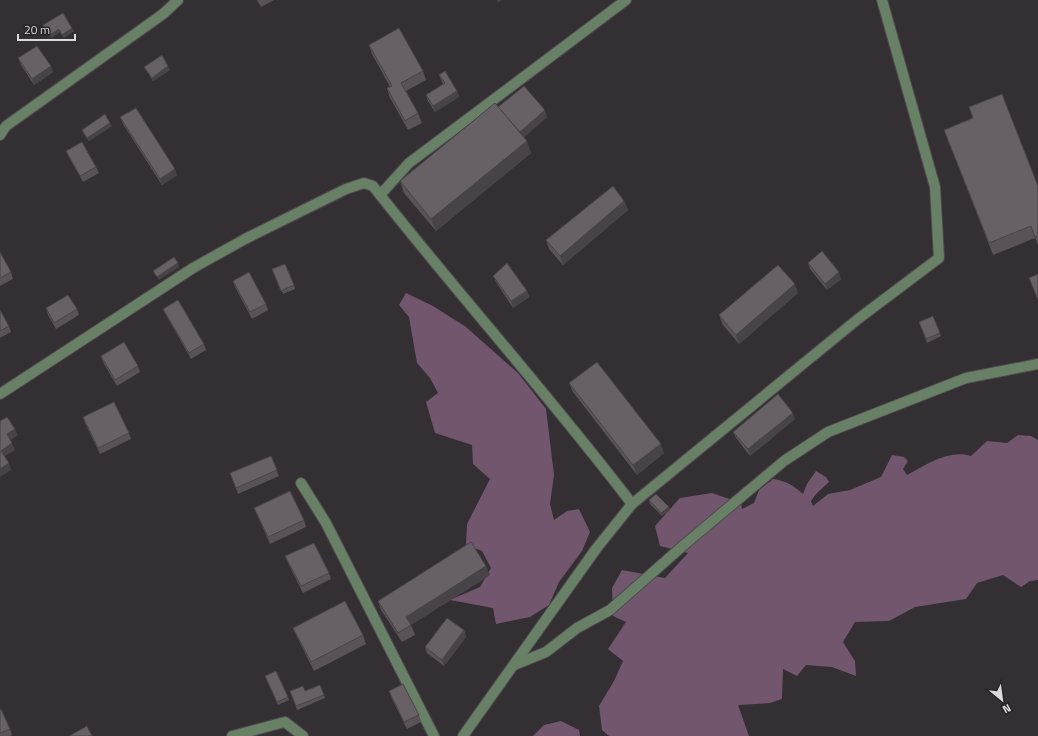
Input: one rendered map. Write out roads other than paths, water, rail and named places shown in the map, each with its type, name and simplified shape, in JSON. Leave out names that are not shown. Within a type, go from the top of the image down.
[{"type":"street","points":[[0,135],[6,126],[163,14],[178,0]]},
{"type":"street","points":[[380,195],[409,163],[626,0]]},
{"type":"street","points":[[463,736],[596,549],[632,504],[858,319],[939,258],[935,187],[882,0]]},
{"type":"street","points":[[0,394],[193,268],[245,239],[364,183],[373,186],[600,461],[632,504]]},
{"type":"street","points":[[514,665],[546,652],[577,628],[610,610],[685,544],[778,466],[828,432],[966,378],[1038,364]]},
{"type":"street","points":[[301,483],[326,523],[434,736]]},
{"type":"street","points":[[232,736],[285,722],[303,736]]}]
